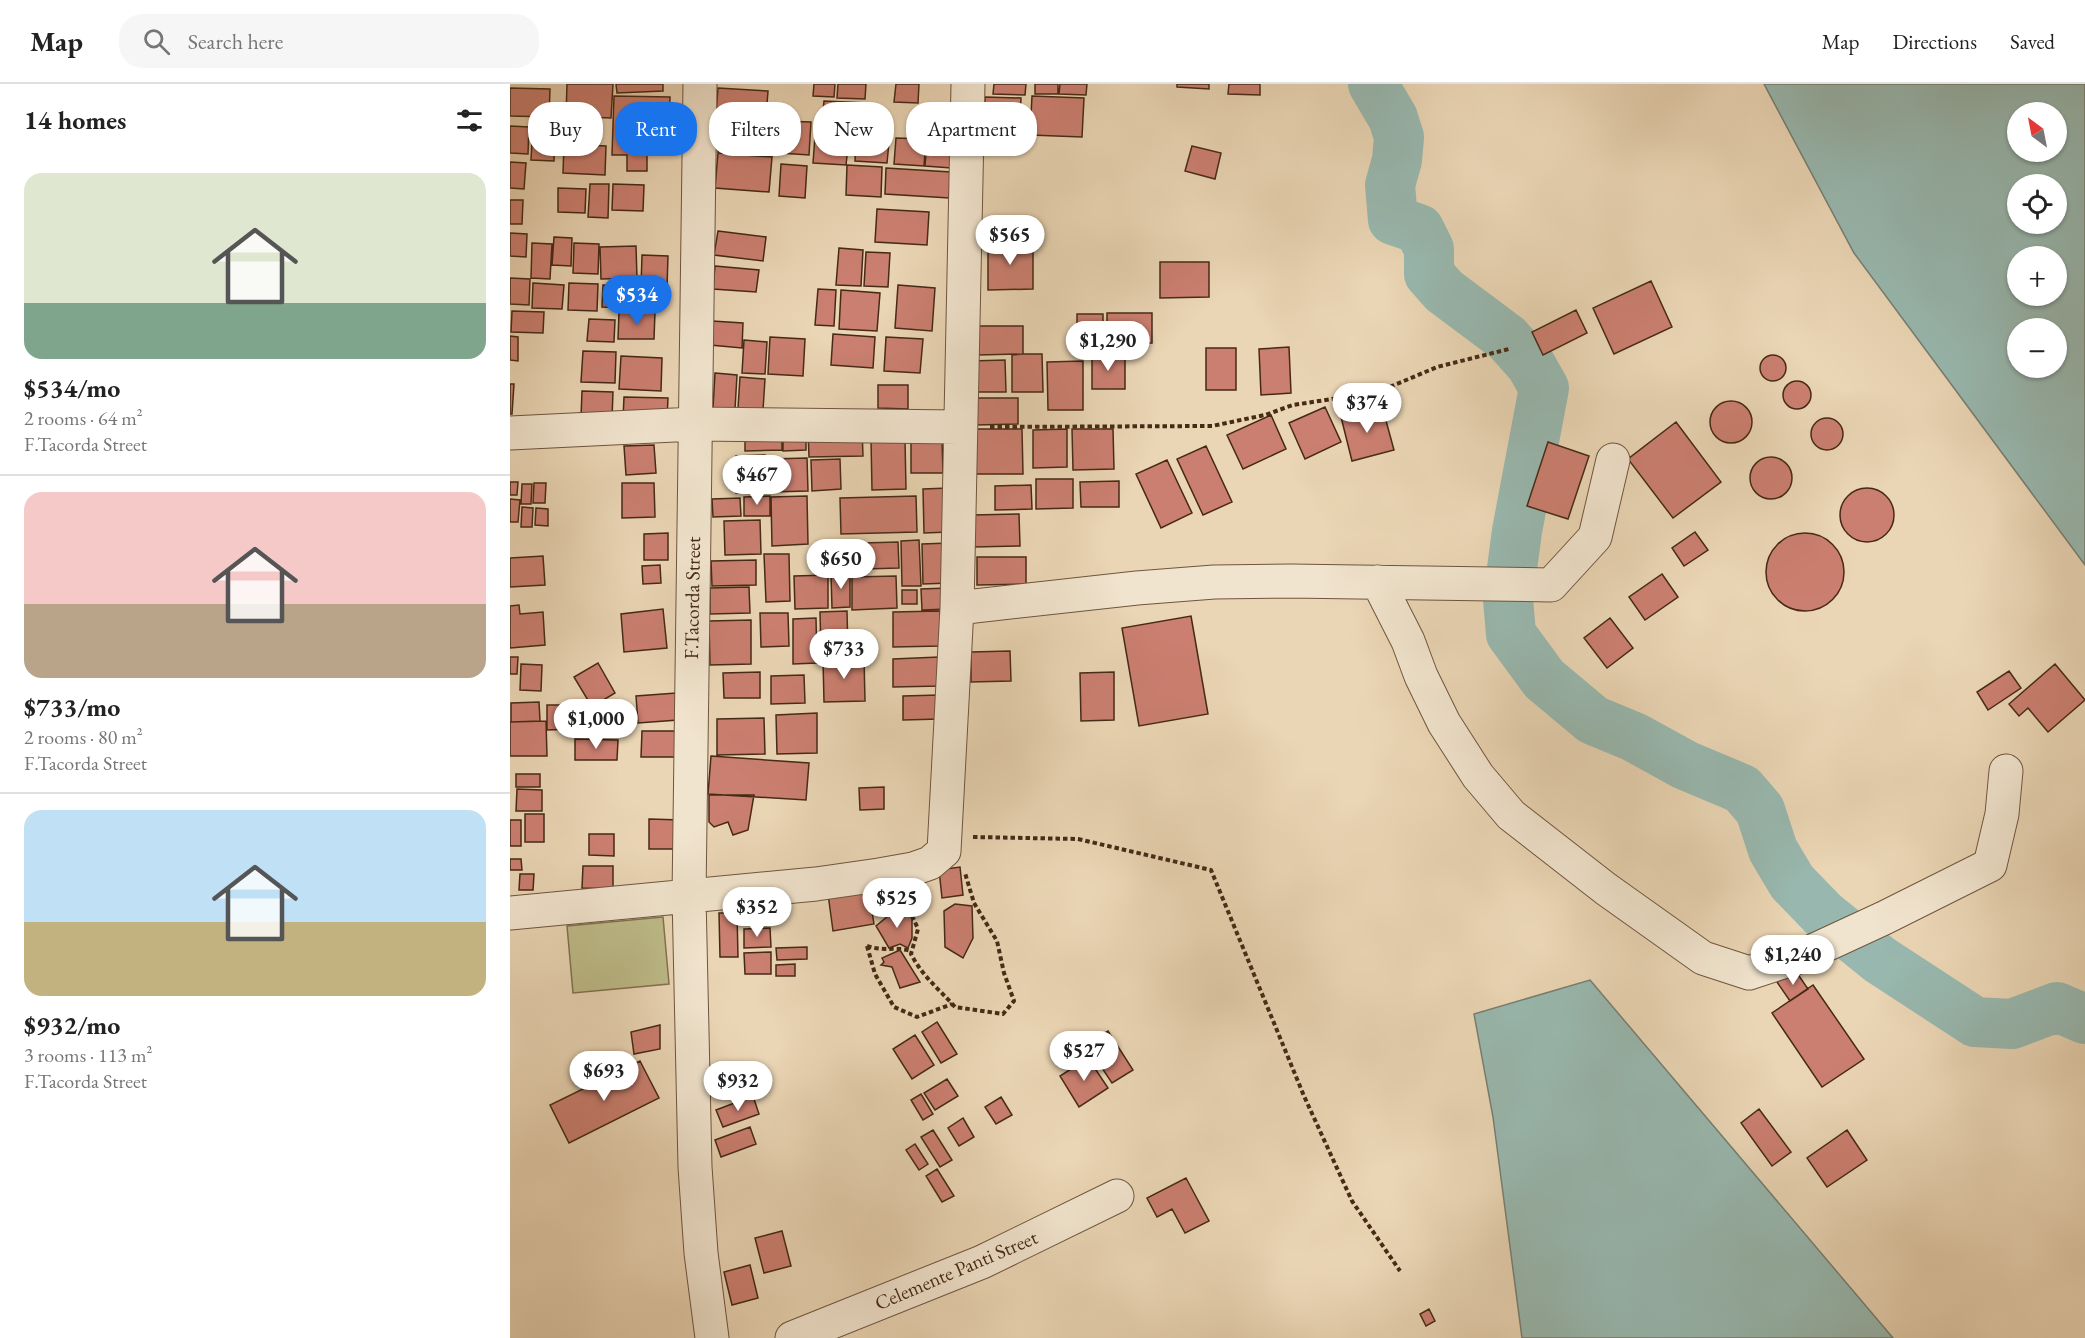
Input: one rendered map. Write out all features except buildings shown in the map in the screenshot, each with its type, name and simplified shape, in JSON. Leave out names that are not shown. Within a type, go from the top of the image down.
[{"type":"street","name":"F.Tacorda Street","points":[[700,84],[688,896],[694,1167],[701,1253],[712,1338]]},
{"type":"street","points":[[510,913],[816,884],[913,869],[930,863],[944,850],[957,609],[959,427],[968,84]]},
{"type":"street","points":[[510,433],[695,423],[959,427]]},
{"type":"street","points":[[957,609],[1137,588],[1214,582],[1551,585],[1595,537],[1613,460]]},
{"type":"street","points":[[1378,582],[1408,641],[1421,676],[1444,723],[1478,776],[1511,815],[1606,889],[1703,958],[1749,973],[1804,955],[1990,865],[2002,814],[2006,771]]},
{"type":"street","name":"Celemente Panti Street","points":[[792,1338],[982,1262],[1117,1196]]},
{"type":"path","points":[[959,427],[1212,426],[1265,415],[1293,405],[1378,392],[1437,367],[1509,350]]},
{"type":"path","points":[[945,837],[1078,839],[1211,870],[1304,1096],[1352,1202],[1400,1271]]},
{"type":"path","points":[[913,869],[914,888],[905,903],[918,929],[911,951],[922,975],[955,1007],[1003,1014],[1014,1001],[1004,973],[997,941],[974,903],[964,869]]},
{"type":"path","points":[[911,951],[897,948],[883,951],[867,946],[874,974],[894,1007],[917,1017],[952,1004]]},
{"type":"shaded area","points":[[663,917],[669,984],[573,993],[567,926]]},
{"type":"water","points":[[1764,84],[2085,84],[2085,565],[1854,253]]},
{"type":"water","points":[[1590,980],[1893,1338],[1522,1338],[1493,1117],[1474,1014]]},
{"type":"waterway","points":[[1373,84],[1393,118],[1399,137],[1397,160],[1390,185],[1393,220],[1419,229],[1429,249],[1429,274],[1444,291],[1507,338],[1531,365],[1544,388],[1517,531],[1508,599],[1511,634],[1544,679],[1593,720],[1634,737],[1685,765],[1742,789],[1760,810],[1773,850],[1792,882],[1823,914],[1880,960],[1975,1022],[2012,1024],[2057,1007],[2085,1019]]}]
